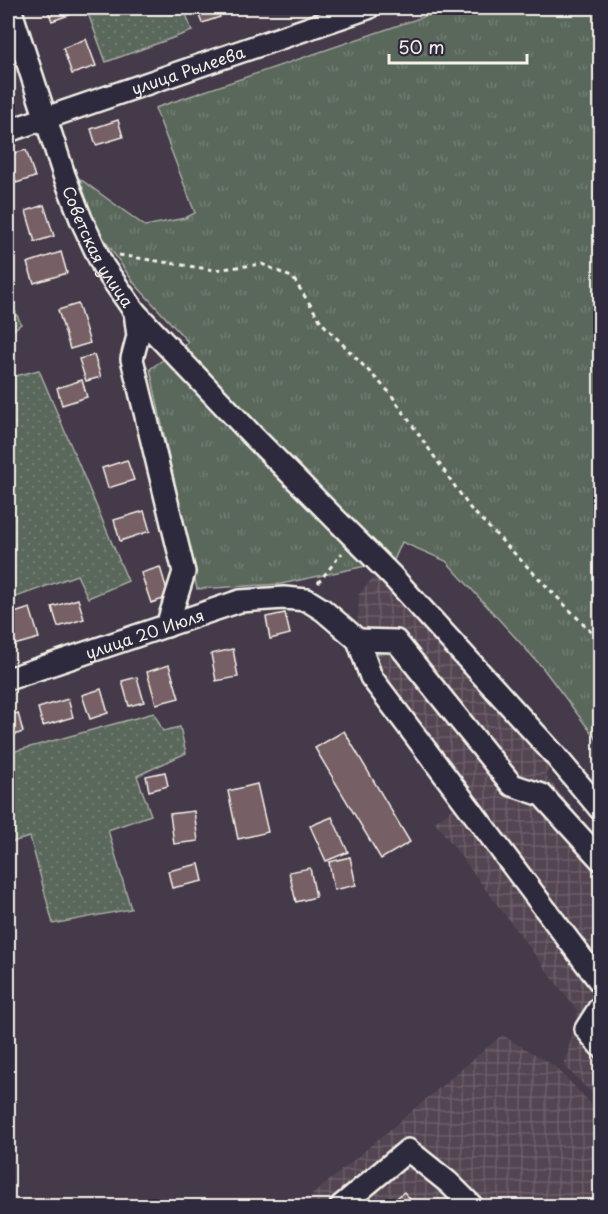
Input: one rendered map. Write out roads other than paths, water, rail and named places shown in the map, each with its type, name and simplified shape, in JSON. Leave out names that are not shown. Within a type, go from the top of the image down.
[{"type":"street","name":"Советская улица","points":[[10,8],[64,175],[103,266],[135,312],[138,336],[132,359],[184,572],[167,626]]},
{"type":"street","name":"улица Рылеева","points":[[8,131],[368,8]]},
{"type":"street","points":[[135,312],[254,437],[392,576],[545,744],[600,809]]},
{"type":"street","name":"улица 20 Июля","points":[[8,679],[240,601],[284,598],[307,600],[323,610],[358,640]]},
{"type":"street","points":[[600,859],[542,795],[512,785],[396,641],[358,640],[371,677],[600,982]]},
{"type":"street","points":[[600,1007],[586,1029],[600,1046]]},
{"type":"street","points":[[341,1206],[408,1150],[449,1183],[472,1206]]}]
